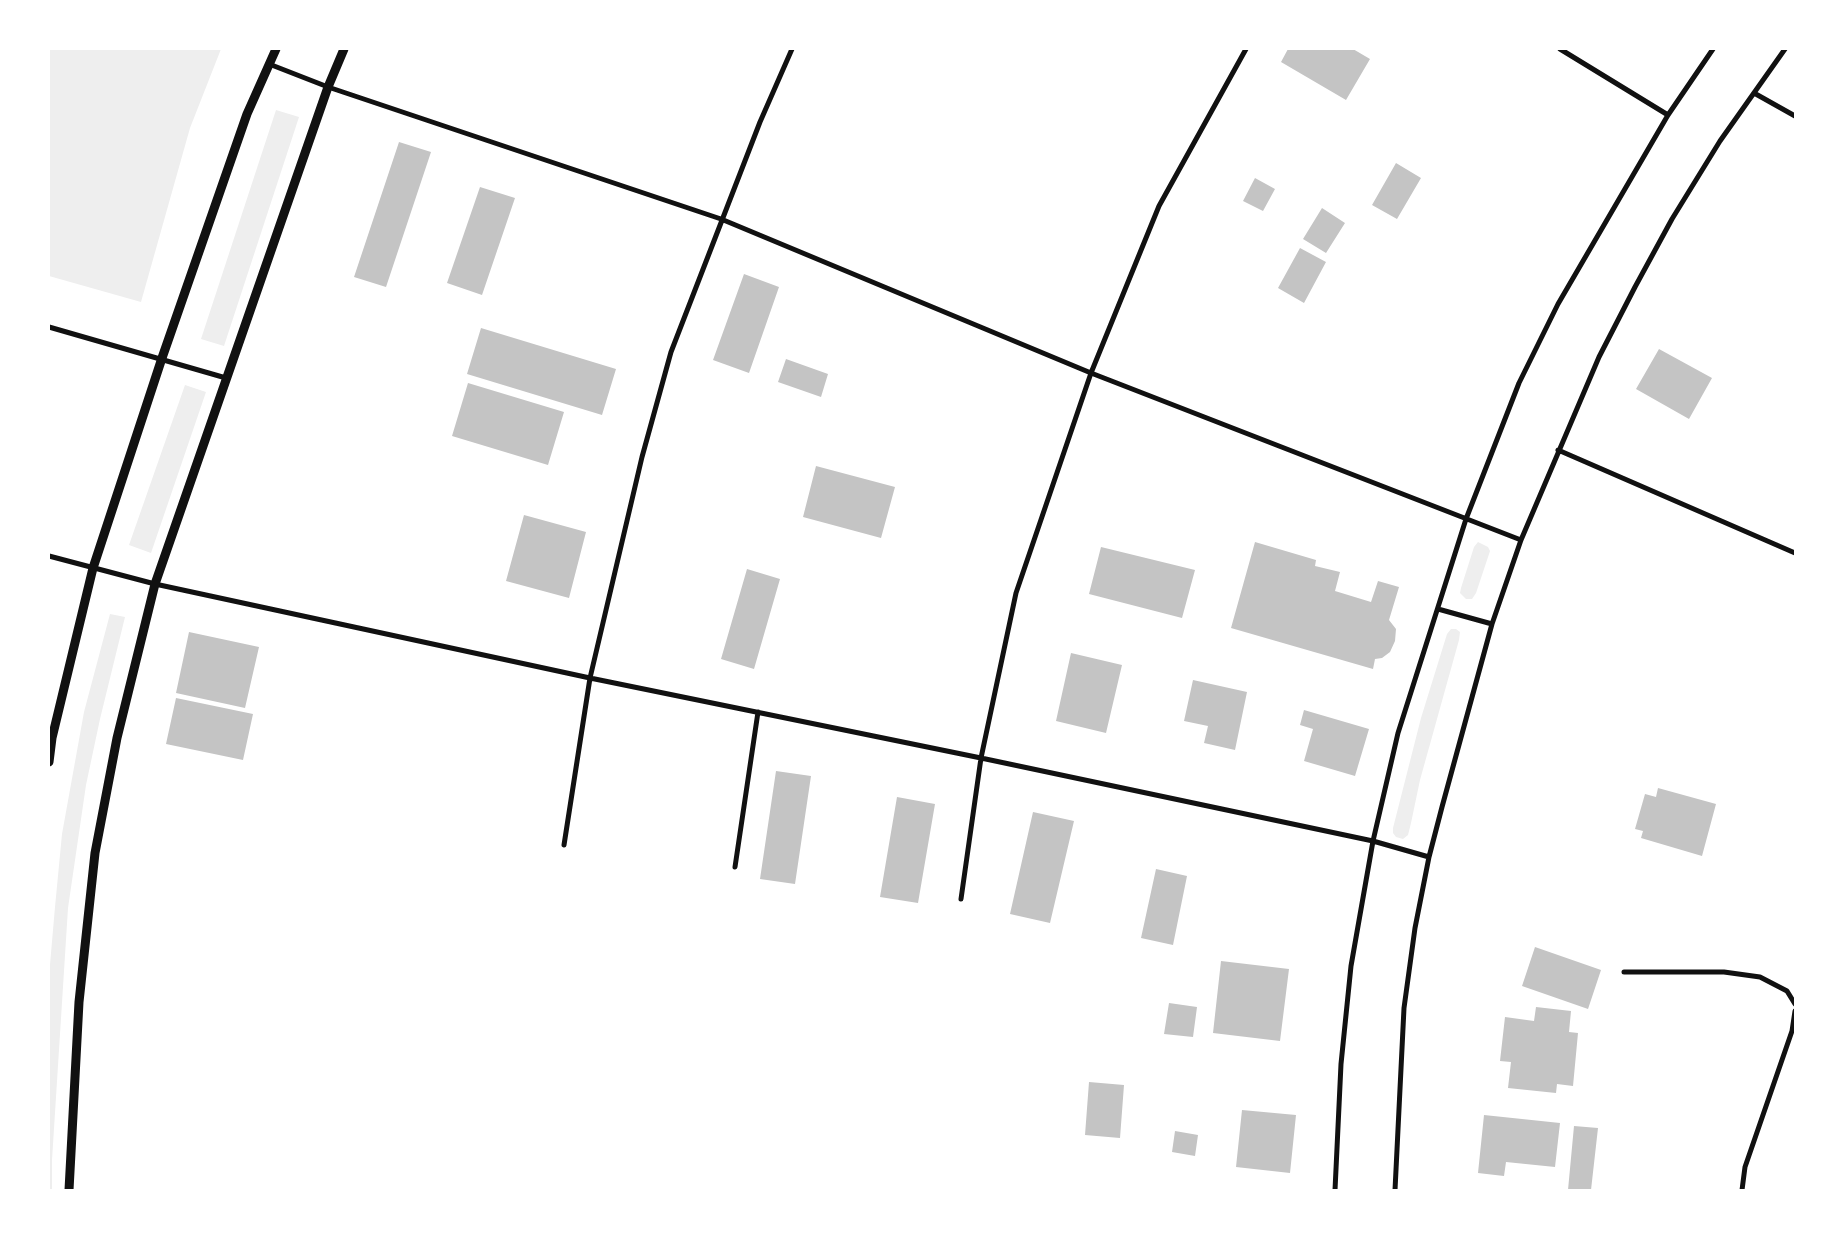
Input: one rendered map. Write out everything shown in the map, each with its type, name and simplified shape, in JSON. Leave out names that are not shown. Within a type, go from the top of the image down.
[{"type":"street","points":[[49,762],[52,738],[93,568],[162,358],[247,114],[276,49]]},
{"type":"street","points":[[68,1190],[79,1002],[95,853],[117,738],[155,584],[328,88],[344,49]]},
{"type":"street","points":[[564,845],[590,678],[642,457],[671,352],[721,219],[792,49]]},
{"type":"street","points":[[960,898],[981,758],[1016,593],[1091,373],[1159,206],[1246,49]]},
{"type":"street","points":[[1560,49],[1668,115]]},
{"type":"street","points":[[1335,1190],[1341,1064],[1352,966],[1373,841],[1398,733],[1466,519],[1520,383],[1558,304],[1668,115],[1713,49]]},
{"type":"street","points":[[1395,1190],[1404,1008],[1415,928],[1430,857],[1492,624],[1520,540],[1599,357],[1635,287],[1672,219],[1720,141],[1785,49]]},
{"type":"street","points":[[269,64],[328,88],[721,219],[1091,373],[1520,540]]},
{"type":"street","points":[[1754,92],[1795,116]]},
{"type":"street","points":[[49,327],[226,378]]},
{"type":"street","points":[[1558,450],[1795,553]]},
{"type":"street","points":[[49,556],[155,584],[590,678],[1373,841],[1430,857]]},
{"type":"street","points":[[1438,609],[1492,624]]},
{"type":"street","points":[[735,867],[758,712]]},
{"type":"street","points":[[1624,972],[1724,972],[1760,977],[1787,991],[1795,1004]]},
{"type":"street","points":[[1742,1190],[1745,1167],[1792,1031],[1795,1011]]},
{"type":"shaded area","points":[[49,49],[221,49],[190,128],[141,302],[49,276]]},
{"type":"shaded area","points":[[276,110],[299,117],[224,346],[201,339]]},
{"type":"shaded area","points":[[185,385],[206,392],[151,553],[129,545]]},
{"type":"shaded area","points":[[1478,542],[1488,547],[1490,551],[1476,593],[1472,599],[1466,599],[1460,593],[1461,588],[1474,547]]},
{"type":"shaded area","points":[[110,614],[125,617],[86,785],[68,908],[52,1160],[52,1190],[49,1190],[49,976],[62,834],[84,712]]},
{"type":"shaded area","points":[[1451,629],[1456,629],[1460,632],[1459,640],[1420,780],[1408,835],[1403,839],[1396,837],[1393,833],[1393,828],[1421,718],[1447,634]]},
{"type":"building","points":[[1288,49],[1353,49],[1370,59],[1346,100],[1281,62]]},
{"type":"building","points":[[399,142],[431,152],[386,287],[354,277]]},
{"type":"building","points":[[1396,163],[1421,178],[1397,219],[1372,205]]},
{"type":"building","points":[[1255,178],[1275,189],[1263,211],[1243,201]]},
{"type":"building","points":[[480,187],[515,198],[482,295],[447,283]]},
{"type":"building","points":[[1322,208],[1345,223],[1326,253],[1303,239]]},
{"type":"building","points":[[1300,248],[1326,262],[1304,303],[1278,288]]},
{"type":"building","points":[[744,274],[779,287],[749,373],[713,360]]},
{"type":"building","points":[[481,328],[616,369],[602,415],[467,374]]},
{"type":"building","points":[[1659,349],[1712,378],[1689,419],[1636,389]]},
{"type":"building","points":[[786,359],[828,374],[821,397],[778,382]]},
{"type":"building","points":[[468,383],[564,412],[548,465],[452,436]]},
{"type":"building","points":[[816,466],[895,487],[881,538],[803,517]]},
{"type":"building","points":[[524,515],[586,532],[569,598],[506,581]]},
{"type":"building","points":[[1255,542],[1316,560],[1315,566],[1340,572],[1335,591],[1371,602],[1378,581],[1399,587],[1389,620],[1396,629],[1395,641],[1390,652],[1382,658],[1375,659],[1373,669],[1231,628]]},
{"type":"building","points":[[1101,547],[1195,570],[1182,618],[1089,594]]},
{"type":"building","points":[[747,569],[780,579],[754,669],[721,659]]},
{"type":"building","points":[[189,632],[259,647],[245,708],[176,693]]},
{"type":"building","points":[[1071,653],[1122,665],[1106,733],[1056,721]]},
{"type":"building","points":[[1193,680],[1247,692],[1235,750],[1204,743],[1208,726],[1184,721]]},
{"type":"building","points":[[176,698],[253,714],[243,760],[166,744]]},
{"type":"building","points":[[1304,710],[1369,729],[1355,776],[1304,761],[1313,729],[1300,725]]},
{"type":"building","points":[[776,771],[811,776],[795,884],[760,879]]},
{"type":"building","points":[[1658,788],[1716,804],[1702,856],[1641,838],[1643,831],[1635,829],[1645,794],[1656,797]]},
{"type":"building","points":[[897,797],[935,804],[918,903],[880,897]]},
{"type":"building","points":[[1033,812],[1074,821],[1050,923],[1010,914]]},
{"type":"building","points":[[1156,869],[1187,876],[1173,945],[1141,938]]},
{"type":"building","points":[[1535,947],[1601,970],[1588,1009],[1522,986]]},
{"type":"building","points":[[1221,961],[1289,969],[1280,1041],[1213,1033]]},
{"type":"building","points":[[1169,1003],[1197,1007],[1193,1037],[1164,1034]]},
{"type":"building","points":[[1536,1007],[1571,1011],[1569,1032],[1578,1033],[1573,1086],[1557,1084],[1556,1093],[1508,1088],[1511,1062],[1500,1061],[1505,1017],[1534,1021]]},
{"type":"building","points":[[1089,1082],[1124,1085],[1120,1138],[1085,1135]]},
{"type":"building","points":[[1242,1110],[1296,1115],[1290,1173],[1236,1167]]},
{"type":"building","points":[[1484,1115],[1560,1123],[1555,1167],[1506,1162],[1504,1176],[1478,1173]]},
{"type":"building","points":[[1574,1126],[1598,1128],[1591,1190],[1568,1190]]},
{"type":"building","points":[[1175,1131],[1198,1135],[1195,1156],[1172,1152]]}]
